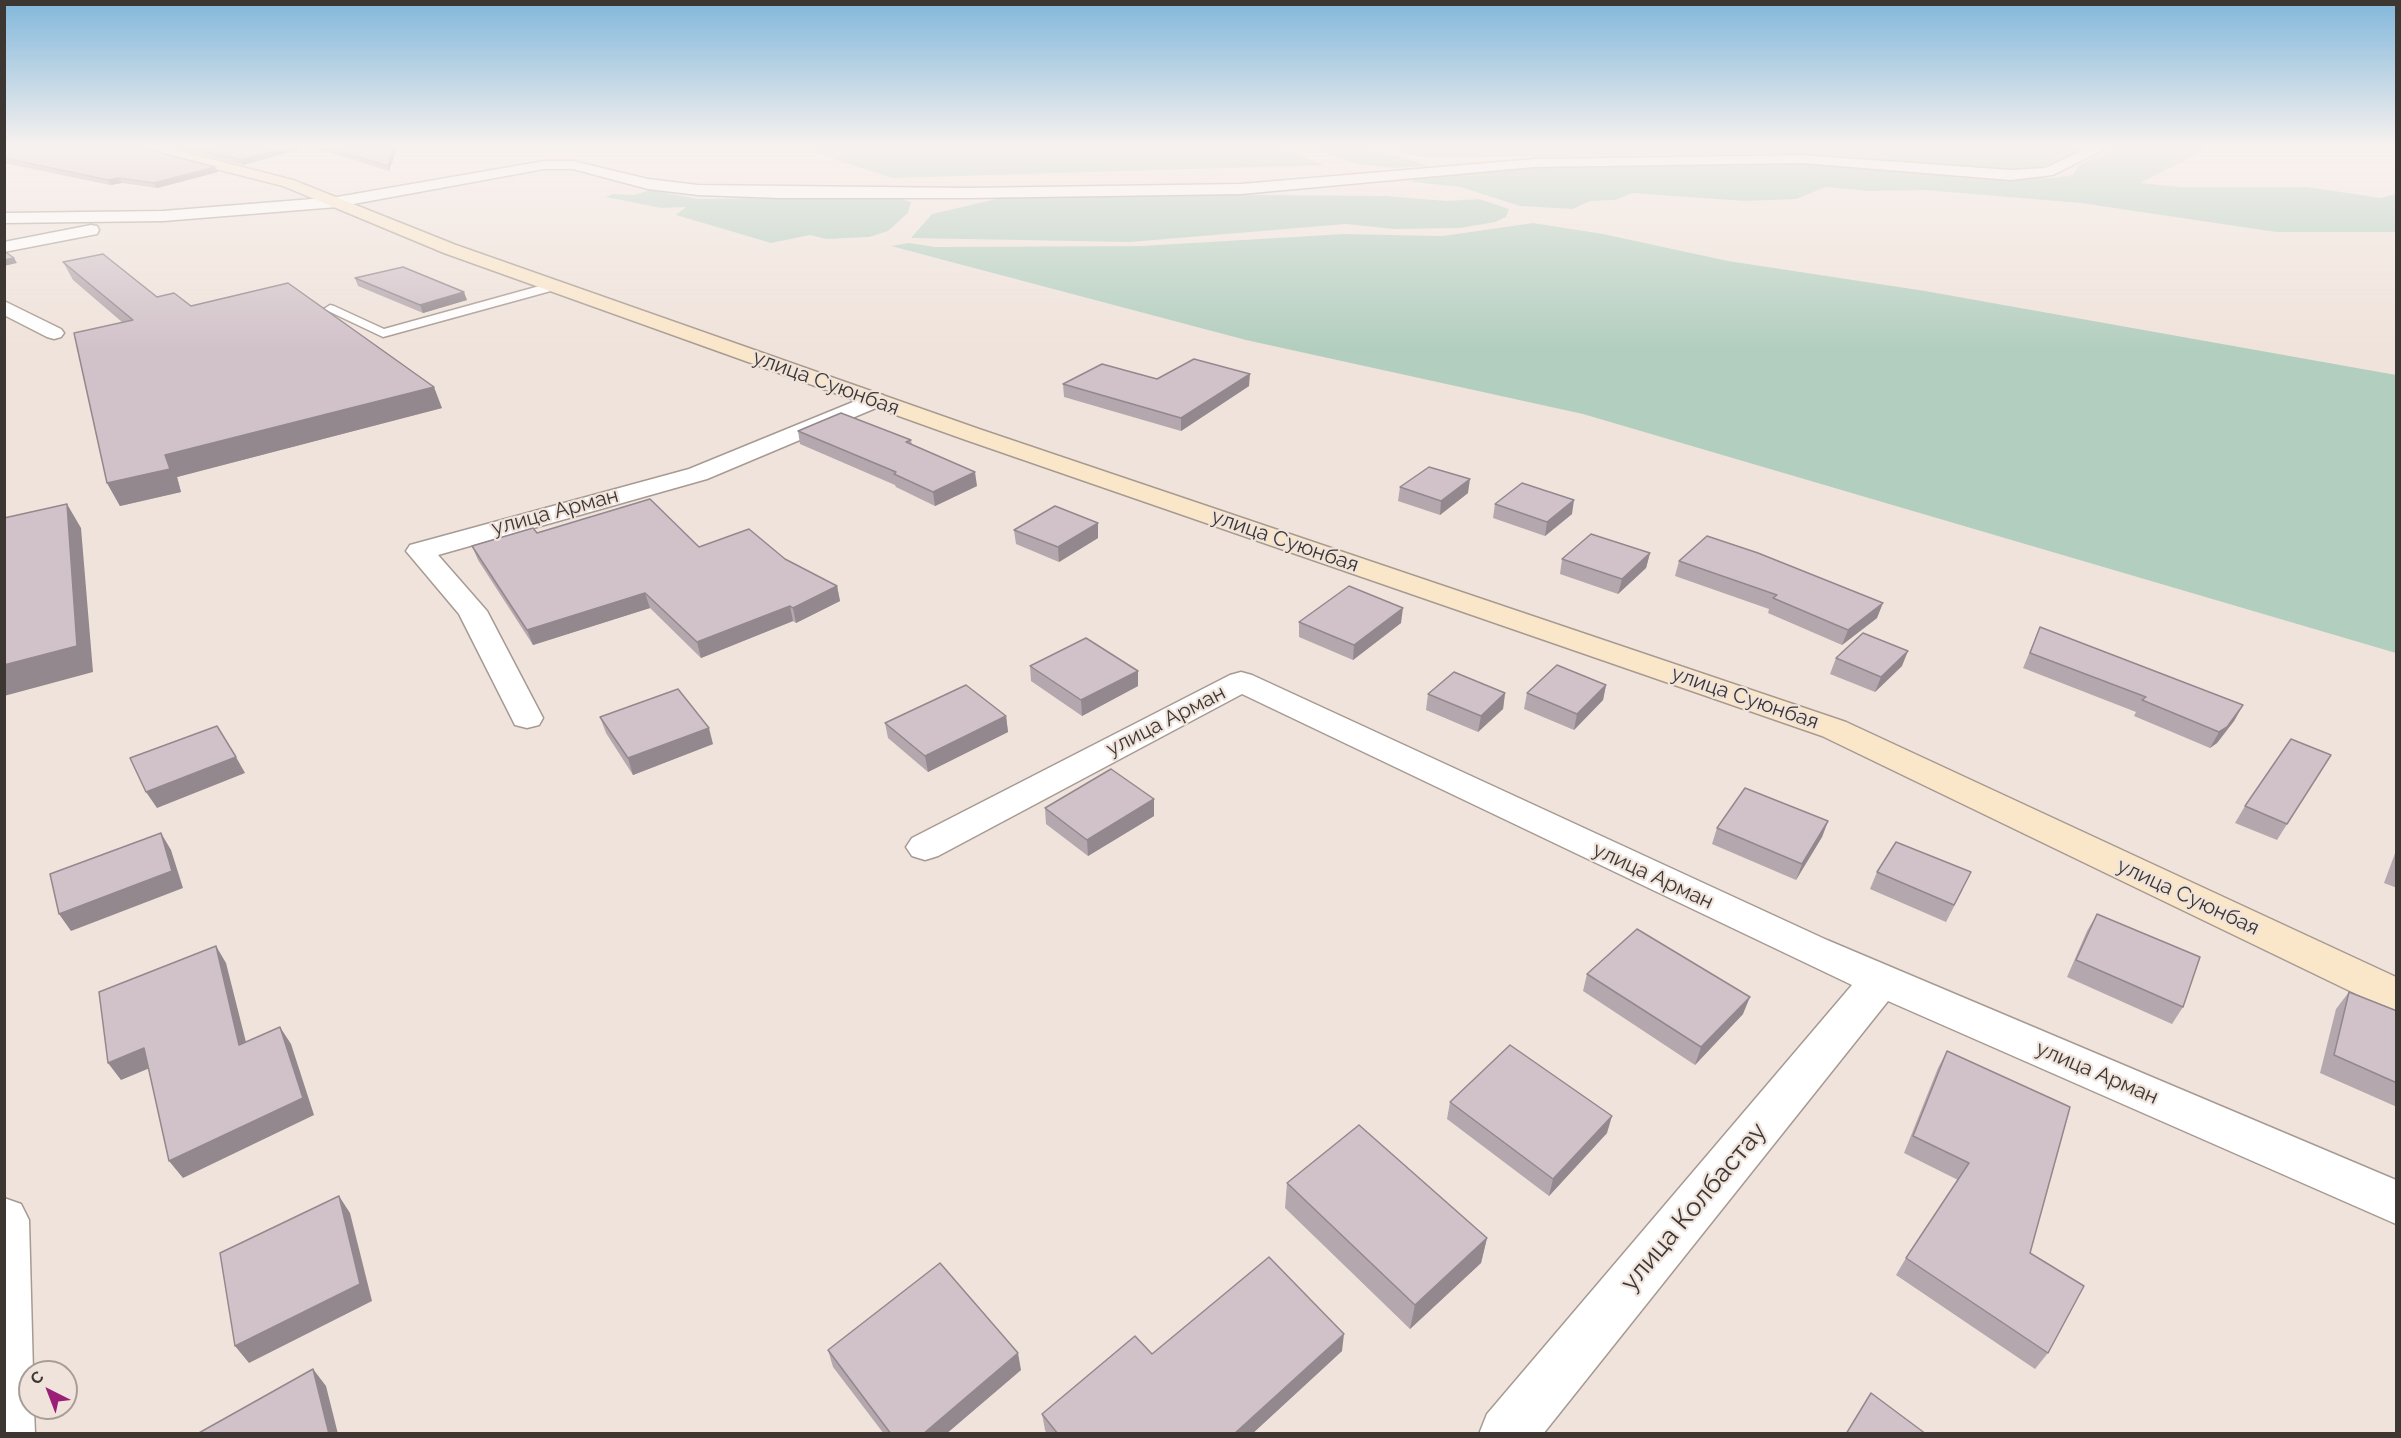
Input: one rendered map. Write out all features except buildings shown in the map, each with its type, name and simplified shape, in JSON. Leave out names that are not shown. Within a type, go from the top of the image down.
[{"type":"main road","name":"улица Суюнбая","points":[[369,215],[450,249],[875,400],[1834,729],[2397,995]]},
{"type":"street","points":[[4,218],[174,215]]},
{"type":"street","points":[[4,247],[163,216]]},
{"type":"street","points":[[4,307],[54,333]]},
{"type":"street","name":"улица Арман","points":[[527,718],[472,611],[420,551],[698,474],[875,400]]},
{"type":"street","name":"улица Арман","points":[[925,847],[1241,682],[1792,941],[2397,1202]]},
{"type":"street","name":"улица Колбастау","points":[[1507,1434],[1881,980]]},
{"type":"street","points":[[4,1220],[6,1434]]},
{"type":"lane","points":[[330,309],[383,333],[554,286]]},
{"type":"green space","points":[[676,215],[906,215],[888,231],[869,237],[826,239],[810,235],[771,243]]},
{"type":"green space","points":[[931,215],[1507,215],[1495,222],[1460,228],[1394,229],[1346,224],[1130,242],[911,238]]},
{"type":"green space","points":[[2162,215],[2396,215],[2396,232],[2276,232]]},
{"type":"green space","points":[[1533,223],[1603,234],[1728,261],[1925,291],[2396,375],[2396,653],[1583,414],[1246,340],[891,246],[909,243],[935,247],[1142,246],[1344,234],[1443,236]]}]
